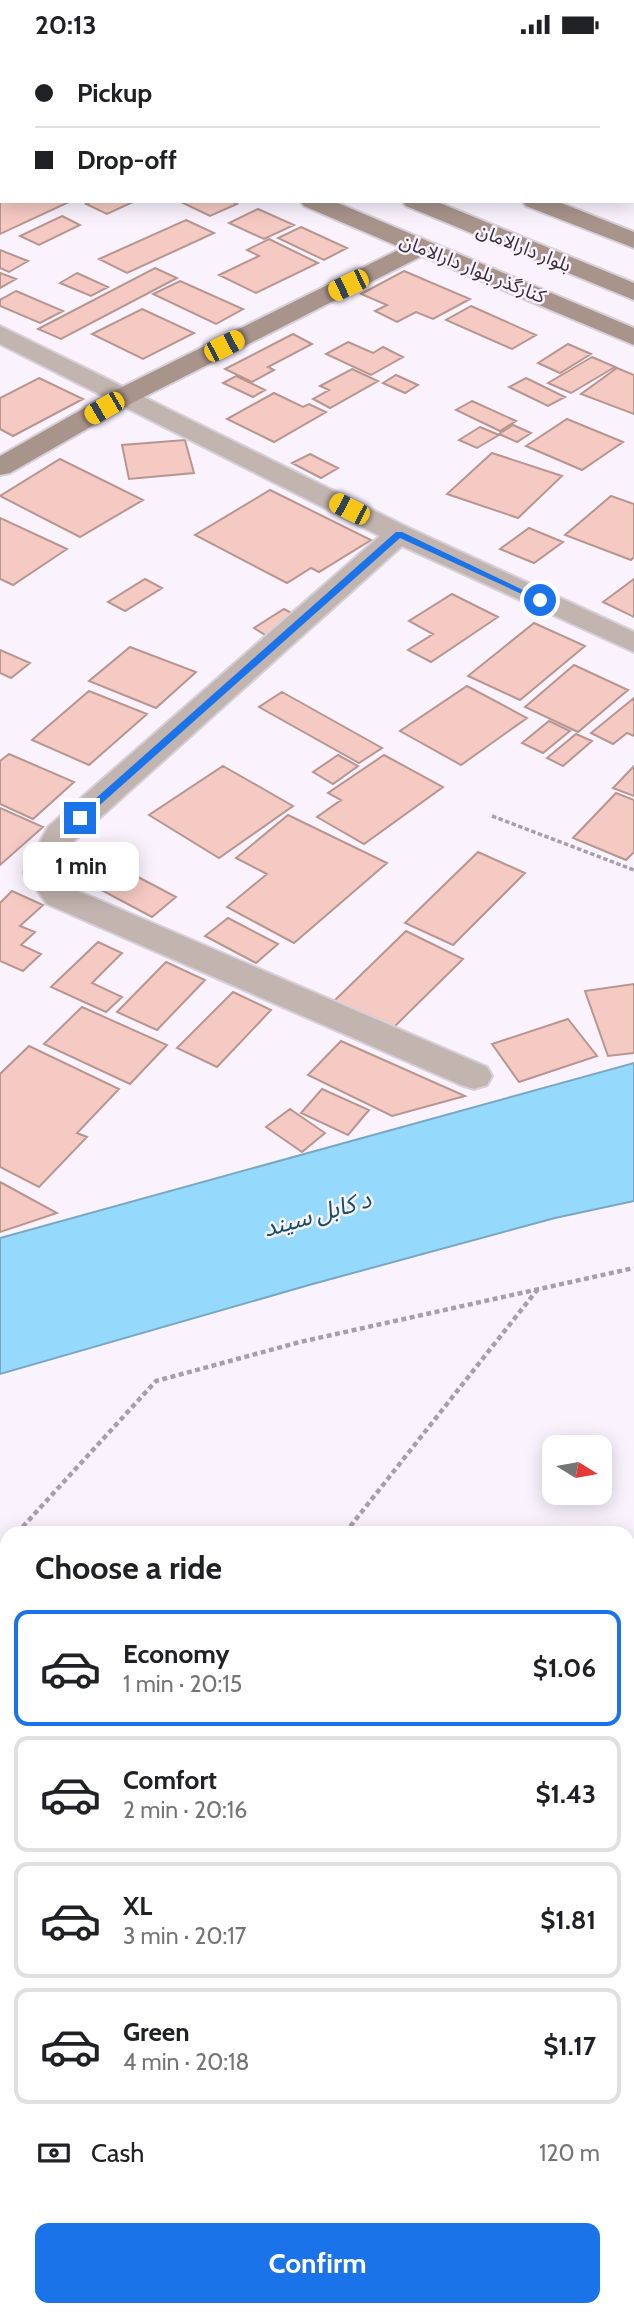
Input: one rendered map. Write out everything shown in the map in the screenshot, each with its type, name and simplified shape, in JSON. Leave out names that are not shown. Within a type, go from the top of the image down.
[{"type":"street","name":"کنارگذر بلوار دارالامان","points":[[317,203],[634,337]]},
{"type":"street","name":"بلوار دارالامان","points":[[419,203],[634,292]]},
{"type":"street","points":[[539,203],[634,241]]},
{"type":"street","points":[[0,467],[125,396],[422,247]]},
{"type":"street","points":[[0,334],[399,534],[634,643]]},
{"type":"street","points":[[399,534],[60,835],[41,871],[59,896],[474,1076]]},
{"type":"path","points":[[492,817],[634,870]]},
{"type":"path","points":[[23,1526],[156,1381],[300,1342],[634,1268]]},
{"type":"path","points":[[351,1526],[538,1289]]},
{"type":"water","name":"د کابل سيند","points":[[634,1063],[634,1201],[555,1218],[309,1285],[0,1374],[0,1238]]},
{"type":"building","points":[[0,203],[67,203],[0,234]]},
{"type":"building","points":[[88,203],[131,203],[107,214],[86,204]]},
{"type":"building","points":[[183,203],[237,204],[210,216]]},
{"type":"building","points":[[258,209],[294,225],[264,239],[229,223]]},
{"type":"building","points":[[62,216],[80,225],[39,245],[20,236]]},
{"type":"building","points":[[186,220],[214,233],[127,273],[99,259]]},
{"type":"building","points":[[301,227],[347,248],[324,260],[278,238]]},
{"type":"building","points":[[269,239],[318,263],[256,293],[219,275],[259,256],[247,250]]},
{"type":"building","points":[[0,250],[28,261],[9,272],[0,268]]},
{"type":"building","points":[[155,268],[177,278],[61,339],[38,329]]},
{"type":"building","points":[[404,271],[470,299],[433,319],[416,312],[397,322],[375,311],[387,305],[361,294]]},
{"type":"building","points":[[0,273],[16,279],[0,288]]},
{"type":"building","points":[[77,273],[108,287],[91,296],[60,283]]},
{"type":"building","points":[[180,281],[243,309],[216,324],[153,294]]},
{"type":"building","points":[[16,291],[63,311],[40,323],[0,306],[0,300]]},
{"type":"building","points":[[471,306],[536,335],[512,349],[446,320]]},
{"type":"building","points":[[142,309],[194,333],[143,359],[92,334]]},
{"type":"building","points":[[293,334],[312,344],[268,367],[274,370],[252,382],[225,369]]},
{"type":"building","points":[[348,342],[373,353],[383,347],[403,357],[371,375],[326,354]]},
{"type":"building","points":[[568,344],[591,354],[560,373],[538,363]]},
{"type":"building","points":[[592,357],[615,367],[571,393],[548,383]]},
{"type":"building","points":[[617,368],[634,375],[634,414],[581,394]]},
{"type":"building","points":[[352,369],[378,381],[330,408],[313,399],[329,390],[320,386]]},
{"type":"building","points":[[396,375],[418,385],[405,393],[383,383]]},
{"type":"building","points":[[236,376],[265,390],[253,397],[223,383]]},
{"type":"building","points":[[39,378],[83,399],[13,436],[0,429],[0,398]]},
{"type":"building","points":[[526,378],[565,397],[548,406],[509,387]]},
{"type":"building","points":[[274,393],[303,407],[309,404],[326,412],[274,442],[227,419]]},
{"type":"building","points":[[472,401],[516,421],[500,431],[456,410]]},
{"type":"building","points":[[567,419],[623,442],[582,470],[526,446]]},
{"type":"building","points":[[513,425],[531,433],[517,442],[499,434]]},
{"type":"building","points":[[480,427],[499,435],[477,448],[459,440]]},
{"type":"building","points":[[185,440],[194,473],[129,479],[122,445]]},
{"type":"building","points":[[492,453],[562,476],[518,518],[447,494]]},
{"type":"building","points":[[310,454],[338,468],[321,478],[292,463]]},
{"type":"building","points":[[60,459],[143,500],[80,537],[0,496]]},
{"type":"building","points":[[270,490],[371,540],[319,572],[311,568],[287,583],[195,535]]},
{"type":"building","points":[[611,496],[634,504],[634,557],[631,560],[565,535]]},
{"type":"building","points":[[0,518],[67,549],[13,585],[0,579]]},
{"type":"building","points":[[529,528],[563,542],[534,563],[500,549]]},
{"type":"building","points":[[145,579],[162,588],[125,611],[108,602]]},
{"type":"building","points":[[634,579],[634,617],[603,602]]},
{"type":"building","points":[[452,594],[498,617],[431,662],[408,650],[433,634],[409,621]]},
{"type":"building","points":[[284,609],[297,616],[267,636],[254,628]]},
{"type":"building","points":[[534,623],[585,646],[520,700],[468,676]]},
{"type":"building","points":[[130,647],[196,672],[156,708],[89,681]]},
{"type":"building","points":[[0,650],[30,663],[11,678],[0,673]]},
{"type":"building","points":[[574,665],[628,690],[578,732],[525,707]]},
{"type":"building","points":[[467,686],[527,718],[461,765],[400,731]]},
{"type":"building","points":[[89,691],[147,714],[89,765],[32,740]]},
{"type":"building","points":[[282,692],[382,748],[359,763],[259,707]]},
{"type":"building","points":[[634,698],[634,736],[627,733],[613,744],[591,733]]},
{"type":"building","points":[[549,721],[570,731],[543,753],[522,743]]},
{"type":"building","points":[[576,734],[592,741],[563,766],[547,758]]},
{"type":"building","points":[[9,754],[74,782],[33,819],[0,804],[0,761]]},
{"type":"building","points":[[338,755],[358,766],[333,784],[313,772]]},
{"type":"building","points":[[384,755],[443,787],[364,844],[317,817],[341,800],[328,793]]},
{"type":"building","points":[[223,766],[293,806],[219,858],[149,815]]},
{"type":"building","points":[[634,766],[634,796],[613,788]]},
{"type":"building","points":[[616,793],[634,800],[634,852],[626,860],[573,838]]},
{"type":"building","points":[[0,808],[43,827],[0,865]]},
{"type":"building","points":[[288,815],[387,863],[294,943],[227,907],[267,874],[236,858]]},
{"type":"building","points":[[87,850],[176,897],[152,917],[62,869]]},
{"type":"building","points":[[478,852],[525,873],[453,945],[405,923]]},
{"type":"building","points":[[12,891],[43,905],[20,926],[35,932],[21,945],[41,954],[23,971],[0,961],[0,903]]},
{"type":"building","points":[[228,918],[278,944],[256,963],[205,936]]},
{"type":"building","points":[[406,931],[463,959],[391,1030],[334,1001]]},
{"type":"building","points":[[98,942],[122,953],[92,983],[122,997],[106,1012],[51,987]]},
{"type":"building","points":[[166,962],[205,980],[157,1030],[117,1012]]},
{"type":"building","points":[[634,984],[634,1053],[608,1056],[585,991]]},
{"type":"building","points":[[233,992],[271,1010],[217,1067],[177,1048]]},
{"type":"building","points":[[82,1007],[167,1045],[130,1084],[44,1044]]},
{"type":"building","points":[[568,1019],[597,1056],[519,1082],[492,1044]]},
{"type":"building","points":[[341,1041],[465,1096],[392,1116],[308,1075]]},
{"type":"building","points":[[29,1046],[119,1089],[77,1133],[87,1137],[39,1187],[0,1167],[0,1074]]},
{"type":"building","points":[[322,1089],[369,1110],[348,1135],[301,1113]]},
{"type":"building","points":[[290,1109],[325,1133],[302,1152],[266,1127]]},
{"type":"building","points":[[0,1182],[57,1213],[0,1232]]},
{"type":"route","points":[[80,818],[399,534],[540,600]]}]
